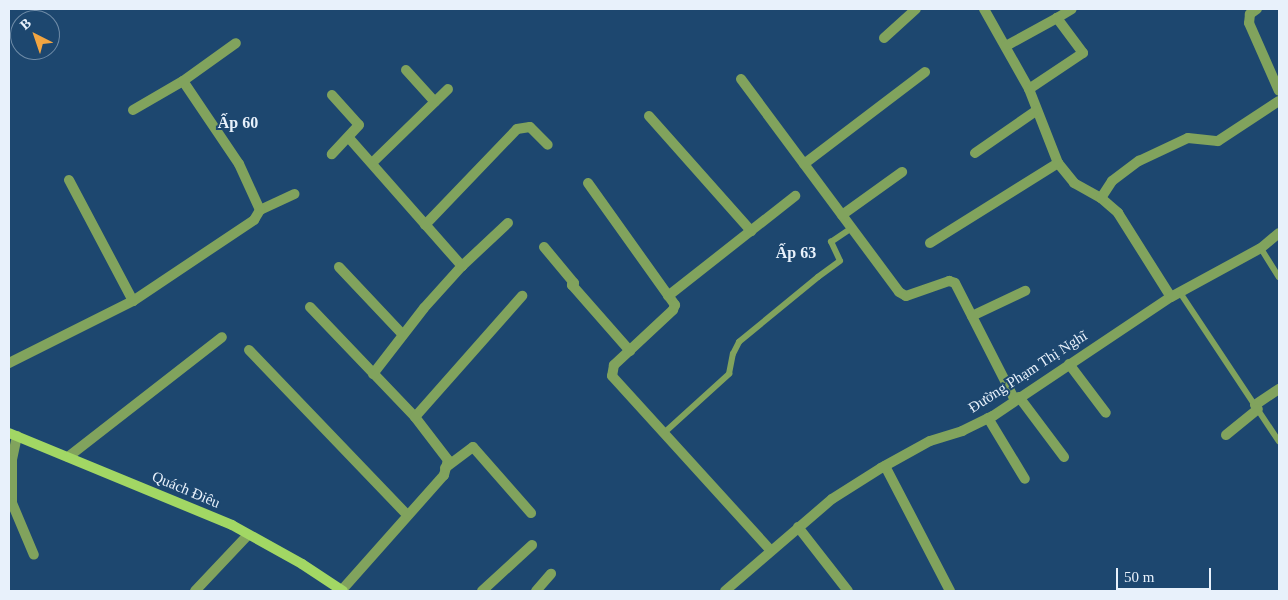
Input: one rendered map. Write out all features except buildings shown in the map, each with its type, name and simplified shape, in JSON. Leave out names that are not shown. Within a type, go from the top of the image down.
[{"type":"main road","name":"Quách Điêu","points":[[13,434],[232,526],[302,564],[343,591]]},
{"type":"street","points":[[884,38],[916,9]]},
{"type":"street","points":[[984,9],[1029,89],[1058,163],[1074,183],[1101,198],[1123,220],[1171,297]]},
{"type":"street","points":[[1006,46],[1072,9]]},
{"type":"street","points":[[1258,9],[1250,14],[1249,23],[1279,91]]},
{"type":"street","points":[[1029,89],[1083,53],[1057,18]]},
{"type":"street","points":[[133,110],[182,81],[236,43]]},
{"type":"street","points":[[406,70],[435,102]]},
{"type":"street","points":[[804,164],[925,72]]},
{"type":"street","points":[[741,78],[899,292],[906,296],[949,281],[955,283],[1017,399],[1064,457]]},
{"type":"street","points":[[182,81],[239,164],[260,210]]},
{"type":"street","points":[[372,163],[448,89]]},
{"type":"street","points":[[332,96],[358,123],[358,129],[332,154]]},
{"type":"street","points":[[1101,198],[1112,181],[1140,161],[1188,138],[1218,141],[1279,101]]},
{"type":"street","points":[[975,154],[1037,110]]},
{"type":"street","points":[[649,116],[751,231]]},
{"type":"street","points":[[425,224],[517,129],[530,127],[548,145]]},
{"type":"street","points":[[349,138],[462,266]]},
{"type":"street","points":[[930,243],[1058,163]]},
{"type":"street","points":[[842,214],[902,172]]},
{"type":"street","points":[[69,180],[134,302]]},
{"type":"street","points":[[588,183],[674,304],[674,308],[614,365],[612,376],[771,550]]},
{"type":"street","points":[[9,363],[134,302],[254,220],[260,210],[295,194]]},
{"type":"street","points":[[668,296],[795,196]]},
{"type":"street","points":[[372,374],[462,266],[508,223]]},
{"type":"street","name":"Đường Phạm Thị Nghĩ","points":[[725,591],[832,499],[930,441],[962,432],[988,418],[1171,297],[1260,248],[1279,233]]},
{"type":"street","points":[[544,247],[574,283],[572,285],[630,351]]},
{"type":"street","points":[[340,267],[403,335]]},
{"type":"street","points":[[972,316],[1025,291]]},
{"type":"street","points":[[415,418],[522,296]]},
{"type":"street","points":[[310,307],[415,418],[444,451],[448,460],[444,475],[343,591]]},
{"type":"street","points":[[68,457],[222,337]]},
{"type":"street","points":[[249,350],[407,516]]},
{"type":"street","points":[[1070,364],[1106,413]]},
{"type":"street","points":[[1226,435],[1279,389]]},
{"type":"street","points":[[988,418],[1025,479]]},
{"type":"street","points":[[13,434],[12,502],[34,555]]},
{"type":"street","points":[[445,468],[473,447],[531,513]]},
{"type":"street","points":[[885,466],[950,591]]},
{"type":"street","points":[[798,528],[848,591]]},
{"type":"street","points":[[195,591],[248,535]]},
{"type":"street","points":[[482,591],[532,544]]},
{"type":"street","points":[[536,591],[551,574]]},
{"type":"lane","points":[[664,433],[729,374],[733,354],[739,342],[840,261],[831,242],[852,228]]},
{"type":"lane","points":[[1260,248],[1279,277]]},
{"type":"lane","points":[[1180,292],[1279,442]]},
{"type":"district","name":"Ấp 60","points":[[238,123]]},
{"type":"district","name":"Ấp 63","points":[[796,253]]}]
